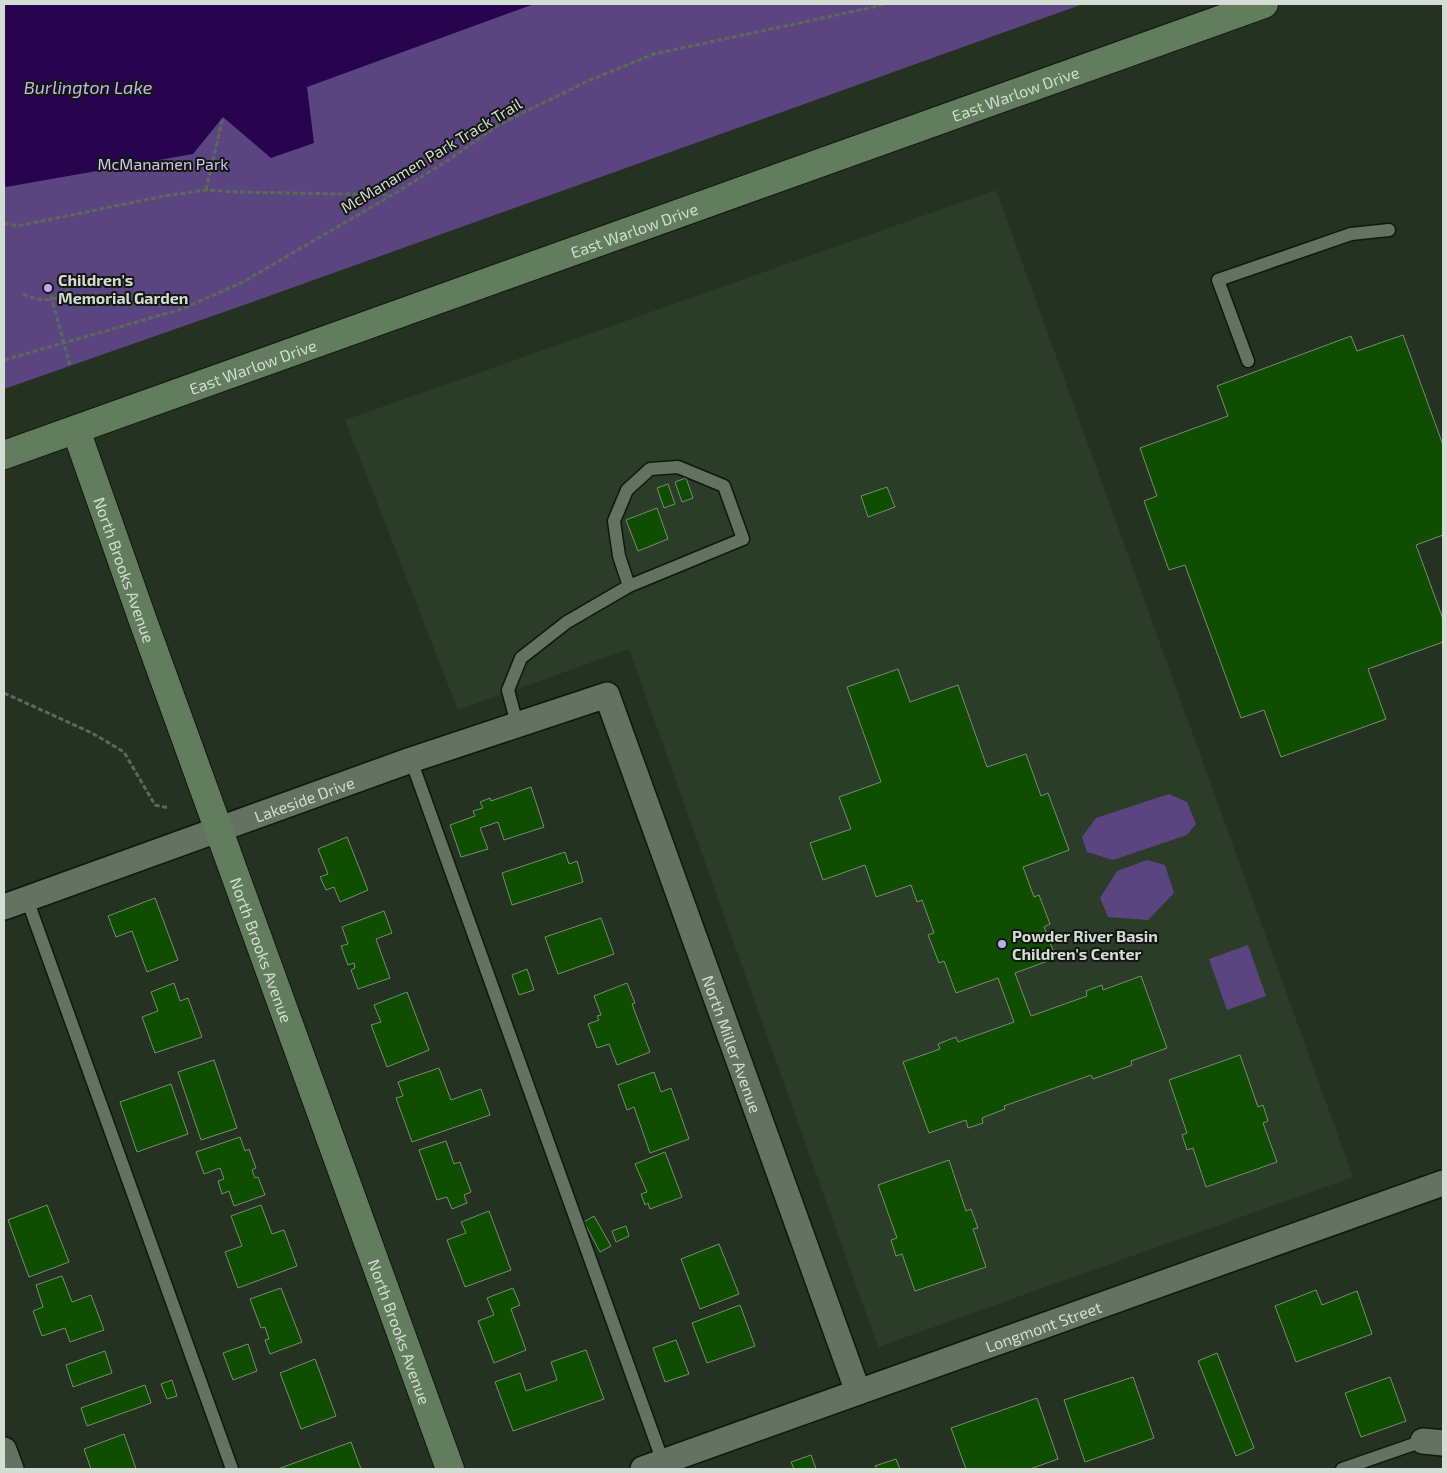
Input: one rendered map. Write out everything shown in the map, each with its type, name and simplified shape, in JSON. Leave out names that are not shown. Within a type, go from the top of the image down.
[{"type":"street","name":"East Warlow Drive","points":[[4,455],[1264,4]]},
{"type":"street","name":"North Brooks Avenue","points":[[76,430],[142,618],[450,1469]]},
{"type":"street","name":"Lakeside Drive","points":[[4,907],[411,760],[607,695]]},
{"type":"street","name":"North Miller Avenue","points":[[607,695],[858,1392]]},
{"type":"street","name":"Longmont Street","points":[[653,1466],[1443,1183]]},
{"type":"street","points":[[4,1450],[11,1469]]},
{"type":"lane","points":[[1248,361],[1218,280],[1351,234],[1389,230]]},
{"type":"lane","points":[[517,724],[508,690],[521,658],[567,622],[629,586],[743,539],[724,486],[678,467],[650,470],[627,490],[614,521],[619,556],[629,586]]},
{"type":"lane","points":[[411,760],[653,1466]]},
{"type":"lane","points":[[27,899],[232,1469]]},
{"type":"lane","points":[[1342,1469],[1433,1442]]},
{"type":"path","name":"McManamen Park Track Trail","points":[[4,360],[182,309],[243,282],[392,195],[447,161],[500,124],[590,80],[654,54],[883,4]]},
{"type":"path","points":[[206,190],[224,117]]},
{"type":"path","points":[[4,223],[17,226],[164,196],[206,190],[392,195]]},
{"type":"path","points":[[23,294],[33,299],[52,299],[66,292],[74,280]]},
{"type":"path","points":[[47,281],[70,366]]},
{"type":"path","points":[[4,693],[92,733],[124,752],[154,805],[169,808]]},
{"type":"shaded area","name":"Powder River Basin Children's Center","points":[[996,190],[1353,1177],[878,1347],[629,649],[458,710],[345,420]]},
{"type":"green space","name":"McManamen Park","points":[[4,4],[1083,4],[258,300],[4,389]]},
{"type":"green space","points":[[1169,794],[1187,802],[1196,824],[1187,835],[1113,860],[1087,852],[1082,837],[1096,818]]},
{"type":"green space","points":[[1147,860],[1165,865],[1174,893],[1148,920],[1108,917],[1100,898],[1117,871]]},
{"type":"green space","points":[[1248,945],[1266,996],[1227,1010],[1209,959]]},
{"type":"water","name":"Burlington Lake","points":[[4,4],[534,4],[307,87],[314,143],[271,158],[223,117],[193,154],[6,187],[4,183]]},
{"type":"building","points":[[1403,335],[1443,445],[1443,535],[1416,545],[1443,619],[1443,642],[1368,669],[1386,719],[1281,757],[1264,710],[1241,718],[1185,565],[1169,570],[1144,501],[1157,496],[1140,448],[1228,416],[1217,386],[1351,336],[1357,351]]},
{"type":"building","points":[[686,478],[693,498],[682,502],[675,482]]},
{"type":"building","points":[[668,484],[675,504],[664,508],[657,488]]},
{"type":"building","points":[[887,487],[895,507],[868,517],[861,496]]},
{"type":"building","points":[[657,508],[668,539],[638,551],[626,520]]},
{"type":"building","points":[[898,669],[910,702],[958,685],[987,767],[1026,754],[1041,796],[1048,793],[1069,850],[1023,867],[1034,897],[1039,895],[1050,924],[1044,927],[1056,958],[1015,973],[1031,1016],[1087,996],[1086,991],[1102,985],[1103,990],[1141,976],[1167,1048],[1131,1061],[1132,1065],[1093,1079],[1091,1075],[1004,1106],[1005,1109],[982,1118],[983,1123],[968,1128],[966,1120],[929,1133],[903,1062],[940,1049],[938,1044],[956,1037],[958,1042],[1014,1022],[998,978],[956,993],[944,961],[939,963],[928,935],[934,933],[922,900],[917,902],[911,885],[876,897],[865,865],[823,880],[810,843],[851,829],[839,797],[881,782],[847,687]]},
{"type":"building","points":[[531,787],[544,827],[504,840],[498,822],[480,828],[488,849],[461,857],[450,825],[475,816],[473,811],[483,808],[480,802],[490,798],[491,801]]},
{"type":"building","points":[[347,837],[368,890],[340,902],[334,887],[326,890],[320,877],[328,874],[318,849]]},
{"type":"building","points":[[565,852],[569,864],[577,861],[583,882],[512,905],[502,873]]},
{"type":"building","points":[[155,898],[178,960],[147,972],[132,931],[116,937],[108,916]]},
{"type":"building","points":[[384,911],[392,933],[376,939],[390,978],[358,989],[351,970],[355,968],[354,963],[348,965],[341,946],[348,944],[342,927]]},
{"type":"building","points":[[601,918],[614,954],[558,974],[545,937]]},
{"type":"building","points":[[527,969],[534,990],[519,995],[512,975]]},
{"type":"building","points":[[174,983],[180,1001],[188,998],[202,1037],[155,1053],[142,1017],[158,1011],[151,992]]},
{"type":"building","points":[[627,983],[635,1003],[632,1004],[650,1052],[617,1065],[609,1044],[597,1048],[588,1024],[599,1020],[597,1016],[601,1015],[594,996]]},
{"type":"building","points":[[407,992],[429,1050],[387,1067],[371,1025],[381,1022],[374,1005]]},
{"type":"building","points":[[1240,1055],[1258,1107],[1263,1105],[1268,1121],[1263,1123],[1277,1162],[1206,1187],[1193,1148],[1187,1150],[1182,1135],[1187,1133],[1169,1080]]},
{"type":"building","points":[[214,1060],[237,1128],[201,1140],[178,1072]]},
{"type":"building","points":[[439,1068],[451,1100],[481,1089],[490,1115],[412,1142],[396,1098],[403,1096],[398,1082]]},
{"type":"building","points":[[654,1072],[661,1092],[671,1088],[689,1139],[650,1153],[634,1107],[627,1110],[618,1085]]},
{"type":"building","points":[[171,1084],[188,1134],[137,1152],[120,1102]]},
{"type":"building","points":[[240,1137],[245,1151],[249,1149],[256,1168],[252,1170],[255,1178],[258,1177],[265,1195],[234,1206],[229,1191],[222,1194],[218,1181],[224,1179],[220,1168],[204,1174],[196,1152]]},
{"type":"building","points":[[446,1141],[454,1164],[460,1162],[471,1192],[464,1195],[467,1203],[452,1209],[447,1197],[437,1200],[419,1150]]},
{"type":"building","points":[[665,1152],[682,1197],[650,1209],[648,1203],[645,1205],[641,1194],[647,1192],[635,1164]]},
{"type":"building","points":[[949,1160],[966,1211],[971,1209],[978,1228],[973,1229],[986,1267],[915,1291],[902,1254],[896,1256],[891,1240],[897,1238],[878,1185]]},
{"type":"building","points":[[47,1205],[69,1262],[29,1277],[8,1220]]},
{"type":"building","points":[[261,1205],[272,1234],[284,1230],[297,1266],[238,1288],[225,1252],[242,1246],[231,1216]]},
{"type":"building","points":[[489,1211],[511,1270],[465,1287],[447,1240],[466,1233],[461,1222]]},
{"type":"building","points":[[594,1216],[611,1246],[600,1252],[584,1222]]},
{"type":"building","points":[[626,1226],[629,1236],[616,1242],[612,1231]]},
{"type":"building","points":[[719,1244],[739,1294],[700,1309],[681,1259]]},
{"type":"building","points":[[62,1276],[72,1302],[91,1295],[104,1330],[70,1342],[65,1328],[42,1336],[33,1311],[43,1307],[36,1285]]},
{"type":"building","points":[[281,1288],[302,1342],[270,1354],[265,1340],[269,1339],[265,1327],[261,1328],[250,1299]]},
{"type":"building","points":[[513,1288],[520,1305],[511,1309],[526,1350],[494,1363],[478,1321],[494,1315],[487,1298]]},
{"type":"building","points":[[1316,1290],[1322,1305],[1357,1291],[1372,1334],[1296,1362],[1275,1306]]},
{"type":"building","points":[[740,1305],[755,1346],[707,1363],[692,1323]]},
{"type":"building","points":[[676,1340],[689,1374],[665,1382],[653,1348]]},
{"type":"building","points":[[248,1344],[257,1371],[233,1380],[223,1353]]},
{"type":"building","points":[[586,1350],[604,1399],[513,1431],[495,1382],[520,1373],[526,1391],[557,1380],[551,1362]]},
{"type":"building","points":[[105,1351],[112,1373],[73,1387],[66,1365]]},
{"type":"building","points":[[1217,1353],[1254,1448],[1236,1456],[1198,1361]]},
{"type":"building","points":[[315,1359],[336,1416],[301,1429],[280,1373]]},
{"type":"building","points":[[1133,1377],[1154,1438],[1085,1462],[1064,1400]]},
{"type":"building","points":[[1390,1377],[1406,1421],[1361,1437],[1345,1393]]},
{"type":"building","points":[[172,1380],[177,1396],[167,1399],[161,1384]]},
{"type":"building","points":[[145,1385],[151,1403],[87,1426],[81,1408]]},
{"type":"building","points":[[1037,1398],[1058,1459],[1030,1469],[966,1469],[951,1428]]},
{"type":"building","points":[[124,1434],[136,1469],[91,1469],[84,1449]]},
{"type":"building","points":[[351,1442],[361,1469],[278,1469]]},
{"type":"building","points":[[811,1455],[816,1469],[794,1469],[791,1462]]},
{"type":"building","points":[[896,1459],[900,1469],[877,1469],[875,1466]]},
{"type":"place","name":"Children's Memorial Garden","points":[[48,288]]},
{"type":"place","name":"Powder River Basin Children's Center","points":[[1002,944]]}]
